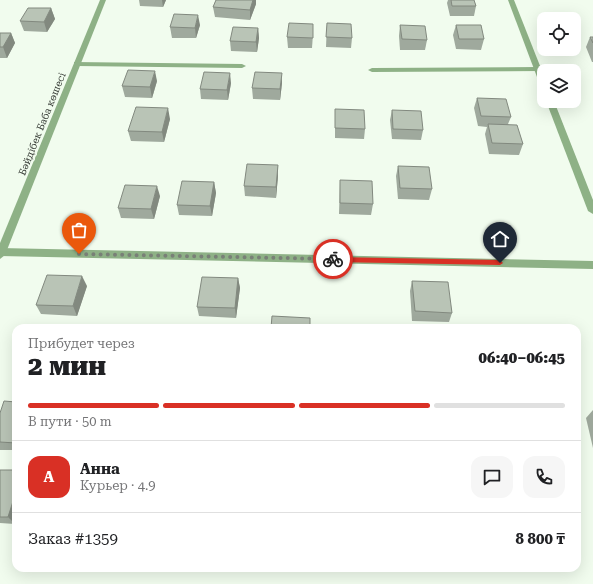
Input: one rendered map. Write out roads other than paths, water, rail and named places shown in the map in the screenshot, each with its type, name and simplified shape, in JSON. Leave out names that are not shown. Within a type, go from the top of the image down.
[{"type":"street","name":"Бәйдібек Баба көшесі","points":[[0,253],[103,0]]},
{"type":"street","points":[[511,0],[537,66]]},
{"type":"street","points":[[77,64],[242,66]]},
{"type":"street","points":[[372,70],[537,69]]},
{"type":"street","points":[[553,108],[593,210]]},
{"type":"street","points":[[0,253],[593,264]]}]
